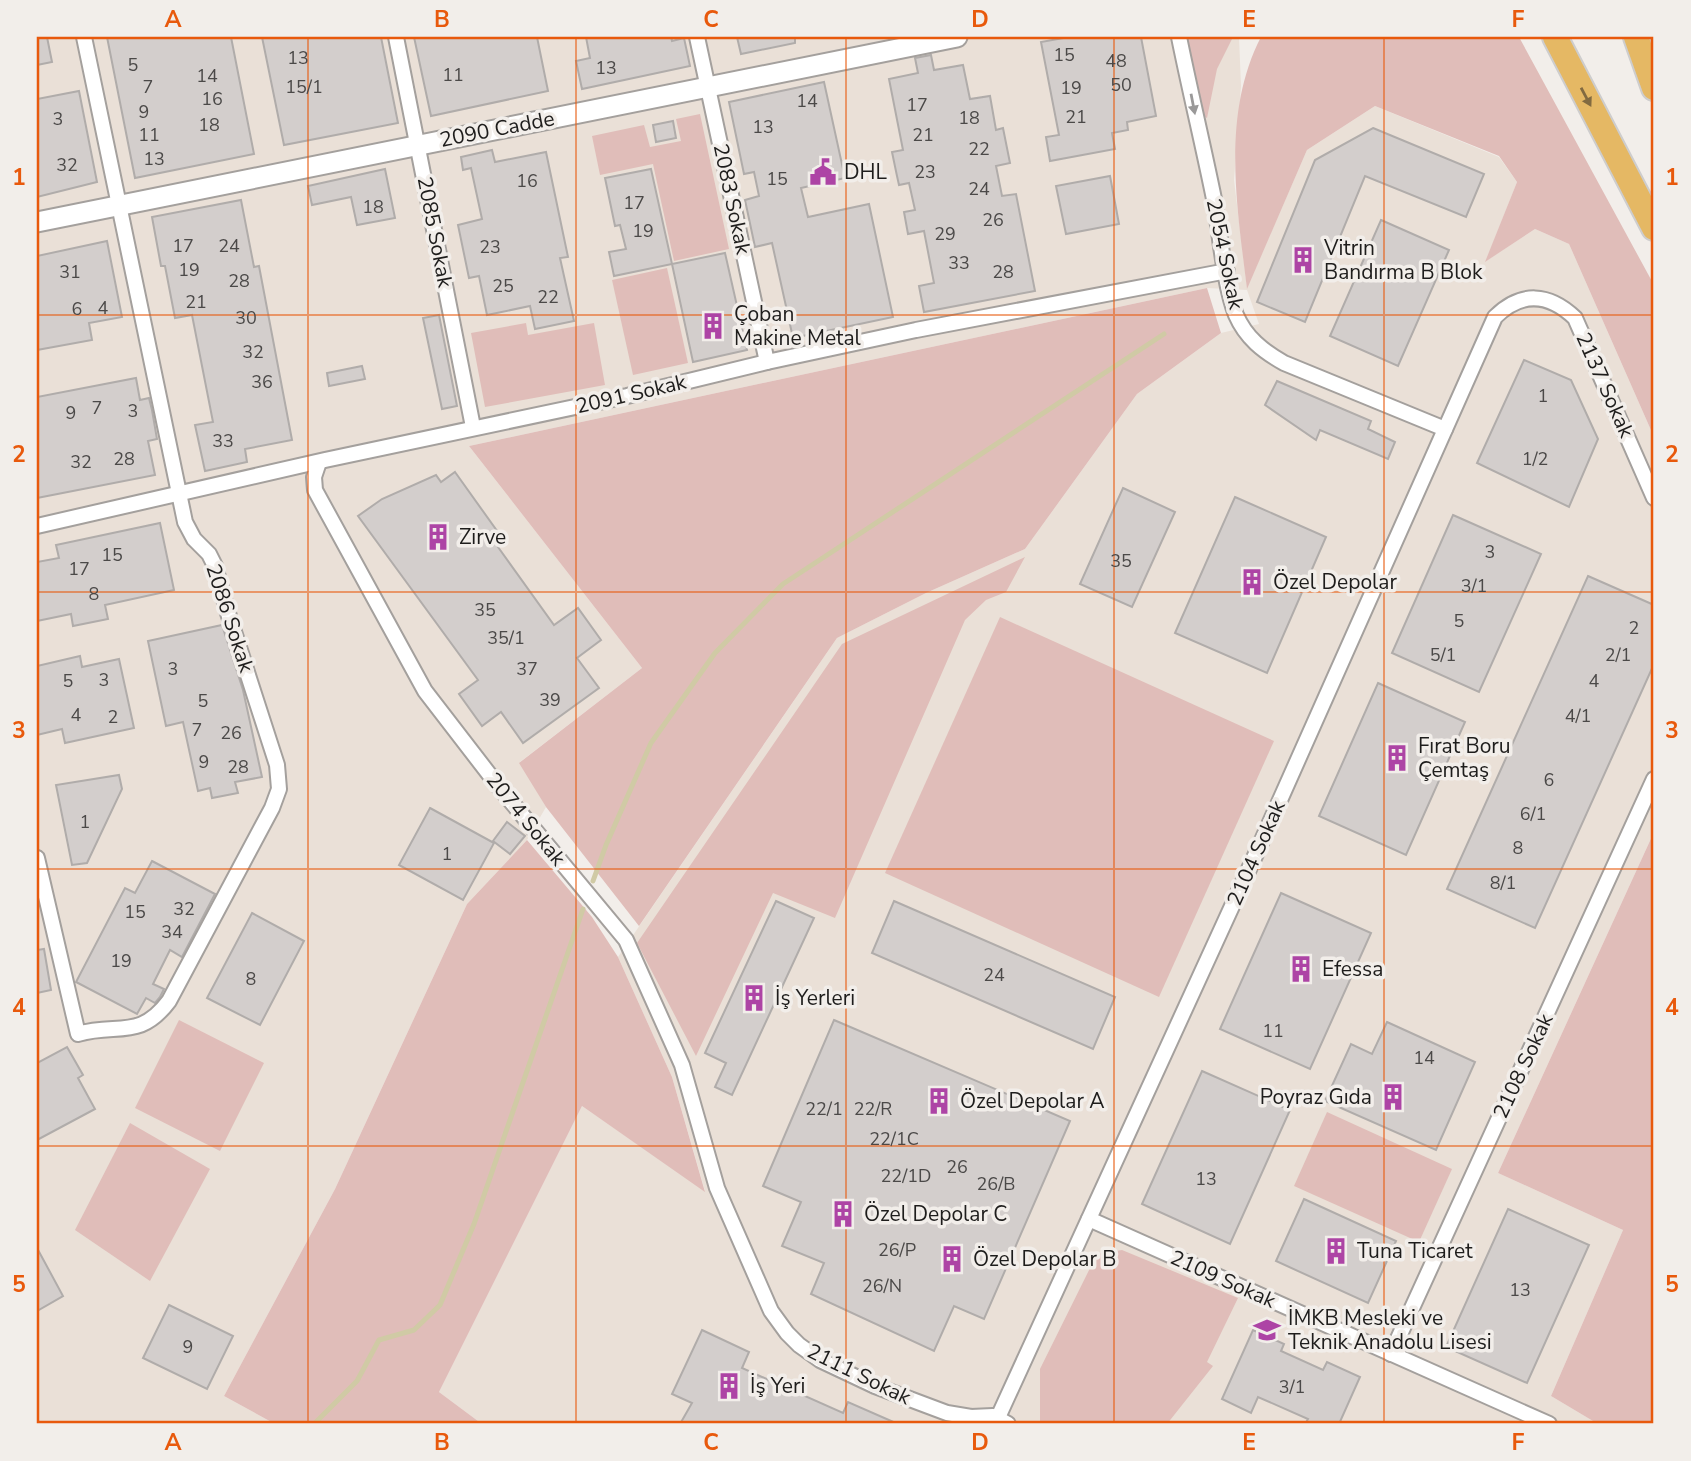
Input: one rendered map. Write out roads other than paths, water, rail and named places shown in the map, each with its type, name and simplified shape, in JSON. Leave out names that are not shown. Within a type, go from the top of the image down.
[{"type":"highway","points":[[1555,37],[1654,228]]},
{"type":"highway","points":[[1636,37],[1654,88]]},
{"type":"street","name":"2086 Sokak","points":[[37,858],[78,1034],[135,1027],[161,1011],[272,808],[279,789],[278,765],[215,566],[185,522],[84,37]]},
{"type":"street","name":"2085 Sokak","points":[[396,37],[473,427]]},
{"type":"street","name":"2083 Sokak","points":[[697,37],[767,362]]},
{"type":"street","name":"2090 Cadde","points":[[37,222],[957,37]]},
{"type":"street","name":"2054 Sokak","points":[[1179,37],[1237,316],[1249,337],[1263,351],[1284,363],[1445,429]]},
{"type":"street","name":"2091 Sokak","points":[[37,526],[916,330],[1227,271]]},
{"type":"street","name":"2104 Sokak","points":[[1000,1422],[1495,317],[1514,302],[1531,298]]},
{"type":"street","name":"2137 Sokak","points":[[1531,298],[1549,300],[1563,307],[1575,318],[1654,498]]},
{"type":"street","name":"2074 Sokak","points":[[319,462],[314,477],[315,490],[412,671],[499,787],[626,940],[682,1065],[718,1188]]},
{"type":"street","name":"2108 Sokak","points":[[1391,1354],[1654,779]]},
{"type":"street","name":"2111 Sokak","points":[[718,1188],[771,1311],[799,1345],[820,1360],[875,1386],[959,1416],[988,1416],[1000,1422]]},
{"type":"street","name":"2109 Sokak","points":[[1089,1219],[1549,1424]]},
{"type":"waterway","points":[[593,881],[651,743],[715,653],[783,584],[1164,334]]},
{"type":"waterway","points":[[314,1424],[357,1381],[379,1340],[414,1330],[440,1305],[474,1224],[583,909]]},
{"type":"place","name":"DHL","points":[[823,172]]},
{"type":"place","name":"Vitrin Bandırma B Blok","points":[[1303,260]]},
{"type":"place","name":"Çoban Makine Metal","points":[[713,326]]},
{"type":"place","name":"Zirve","points":[[438,537]]},
{"type":"place","name":"Özel Depolar","points":[[1252,582]]},
{"type":"place","name":"Fırat Boru Çemtaş","points":[[1397,758]]},
{"type":"place","name":"Efessa","points":[[1301,969]]},
{"type":"place","name":"İş Yerleri","points":[[754,998]]},
{"type":"place","name":"Poyraz Gıda","points":[[1393,1097]]},
{"type":"place","name":"Özel Depolar A","points":[[939,1101]]},
{"type":"place","name":"Özel Depolar C","points":[[843,1214]]},
{"type":"place","name":"Tuna Ticaret","points":[[1336,1251]]},
{"type":"place","name":"Özel Depolar B","points":[[952,1259]]},
{"type":"place","name":"İMKB Mesleki ve Teknik Anadolu Lisesi","points":[[1267,1330]]},
{"type":"place","name":"İş Yeri","points":[[729,1386]]}]
